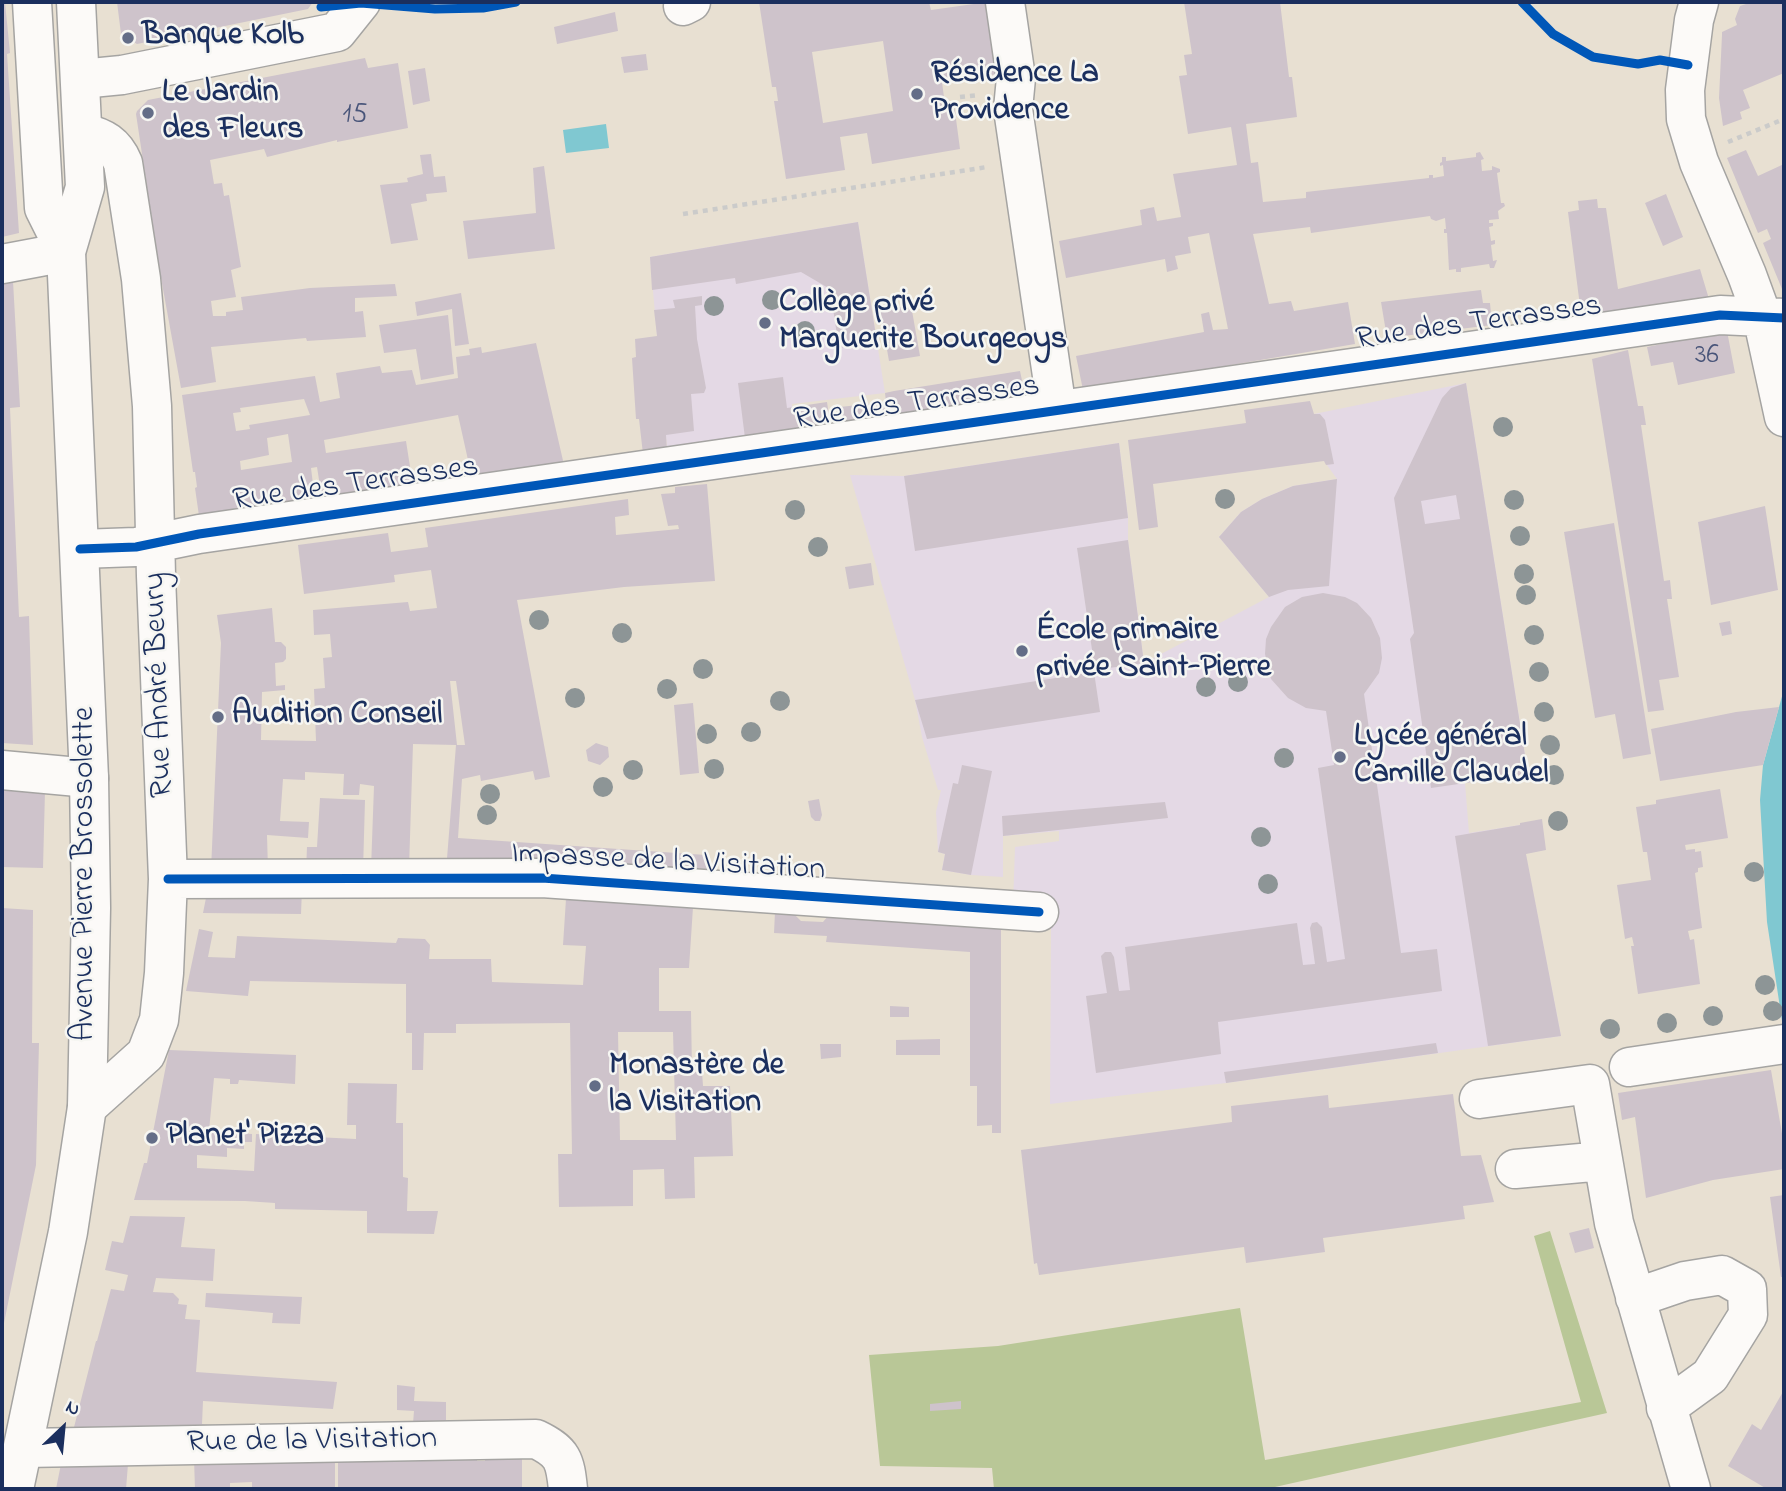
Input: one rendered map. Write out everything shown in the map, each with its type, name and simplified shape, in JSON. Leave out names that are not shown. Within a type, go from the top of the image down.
[{"type":"street","name":"Avenue Pierre Brossolette","points":[[32,2],[44,208],[66,252]]},
{"type":"street","name":"Avenue Pierre Brossolette","points":[[14,1474],[68,1232],[87,1107],[91,908],[89,778],[66,252],[85,187],[76,2]]},
{"type":"street","points":[[81,79],[122,75],[337,32],[361,2]]},
{"type":"street","points":[[1005,2],[1016,78],[1013,109],[1057,410]]},
{"type":"street","points":[[1699,2],[1694,20],[1685,90],[1686,119],[1699,162],[1773,317],[1784,417]]},
{"type":"street","name":"Rue André Beury","points":[[84,133],[107,141],[117,149],[123,163],[141,279],[150,381],[168,879],[159,1020],[146,1054],[87,1107]]},
{"type":"street","points":[[2,264],[66,252]]},
{"type":"street","name":"Rue des Terrasses","points":[[80,550],[125,548],[227,530],[1720,315],[1773,317]]},
{"type":"street","points":[[2,770],[89,778]]},
{"type":"street","name":"Impasse de la Visitation","points":[[168,879],[542,878],[1039,912]]},
{"type":"street","points":[[1629,1067],[1784,1044]]},
{"type":"street","points":[[1479,1099],[1590,1084],[1614,1223],[1691,1489]]},
{"type":"street","points":[[1515,1169],[1603,1161]]},
{"type":"street","points":[[1635,1298],[1685,1281],[1722,1275],[1747,1289],[1748,1315],[1710,1376],[1666,1408]]},
{"type":"street","name":"Rue de la Visitation","points":[[14,1474],[536,1440],[556,1449],[566,1469],[568,1489]]},
{"type":"path","points":[[1698,154],[1784,119]]},
{"type":"path","points":[[684,214],[1021,162]]},
{"type":"shaded area","name":"Collège privé Marguerite Bourgeoys","points":[[858,222],[885,393],[792,404],[793,432],[667,448],[650,257]]},
{"type":"shaded area","name":"Lycée général Camille Claudel","points":[[1466,383],[1528,774],[1465,783],[1469,833],[1520,825],[1561,1036],[1226,1083],[1050,1104],[1051,928],[1048,906],[1013,905],[1015,847],[1059,841],[1059,831],[1003,836],[1003,877],[942,870],[945,854],[938,852],[936,812],[941,790],[938,790],[922,737],[915,700],[850,475],[904,476],[1119,443],[1144,663],[1269,597],[1219,537],[1241,512],[1262,499],[1293,486],[1337,479],[1324,461],[1314,414]]},
{"type":"green space","points":[[1550,1231],[1607,1413],[1266,1489],[994,1489],[992,1468],[880,1466],[869,1355],[998,1346],[1240,1308],[1265,1460],[1581,1402],[1534,1236]]},
{"type":"water","points":[[606,124],[609,148],[566,153],[563,130]]},
{"type":"water","points":[[1784,689],[1784,1034],[1767,922],[1760,800],[1763,765]]},
{"type":"building","points":[[2,2],[5,2],[10,53],[7,54],[19,233],[2,237]]},
{"type":"building","points":[[117,2],[313,2],[308,9],[137,44],[121,34]]},
{"type":"building","name":"Résidence La Providence","points":[[759,2],[929,2],[931,10],[988,2],[999,74],[942,82],[945,105],[954,104],[960,149],[872,164],[867,133],[840,137],[845,170],[786,179],[774,101],[778,101],[776,87],[772,87]],"holes":[[[883,41],[893,111],[823,123],[812,52]]]},
{"type":"building","points":[[1184,2],[1280,2],[1297,117],[1246,124],[1251,163],[1258,162],[1263,202],[1306,198],[1306,192],[1429,178],[1429,175],[1433,175],[1433,178],[1444,176],[1443,165],[1440,166],[1442,157],[1446,157],[1446,161],[1476,157],[1476,153],[1480,152],[1484,159],[1481,160],[1482,171],[1492,170],[1492,166],[1500,169],[1497,173],[1501,203],[1505,206],[1498,211],[1499,219],[1489,220],[1489,223],[1493,223],[1493,226],[1489,227],[1491,241],[1495,240],[1495,244],[1491,245],[1493,261],[1497,260],[1494,268],[1490,268],[1489,264],[1461,268],[1461,272],[1456,272],[1456,269],[1449,270],[1447,233],[1444,233],[1445,218],[1436,221],[1430,216],[1311,233],[1310,227],[1253,234],[1269,304],[1291,301],[1294,311],[1348,302],[1355,344],[1083,390],[1076,356],[1204,332],[1201,314],[1209,312],[1213,330],[1228,329],[1209,233],[1188,237],[1191,253],[1175,256],[1178,269],[1167,272],[1165,259],[1066,278],[1059,241],[1142,225],[1140,210],[1154,207],[1157,221],[1181,217],[1173,174],[1237,165],[1231,127],[1188,134],[1179,76],[1187,75],[1184,55],[1192,54]]},
{"type":"building","points":[[1745,2],[1784,2],[1784,73],[1743,90],[1750,108],[1740,112],[1742,119],[1723,126],[1719,98],[1722,32],[1737,25],[1735,19],[1740,6],[1746,4]]},
{"type":"building","points":[[615,12],[618,31],[557,44],[554,27]]},
{"type":"building","points":[[646,54],[648,70],[624,73],[621,57]]},
{"type":"building","points":[[365,58],[368,68],[398,63],[408,128],[337,140],[267,157],[264,149],[210,160],[214,184],[222,183],[224,196],[229,195],[241,267],[231,270],[236,297],[211,301],[213,316],[226,316],[226,312],[243,310],[241,297],[310,288],[395,284],[397,296],[355,298],[355,312],[363,311],[366,337],[307,341],[306,338],[211,347],[216,382],[181,388],[159,267],[137,111],[148,100]]},
{"type":"building","points":[[425,68],[430,101],[413,105],[408,71]]},
{"type":"building","points":[[1746,150],[1758,176],[1784,164],[1782,289],[1763,243],[1771,239],[1767,229],[1758,233],[1727,158]]},
{"type":"building","points":[[431,154],[434,177],[445,176],[447,192],[426,194],[427,201],[411,204],[418,240],[391,244],[380,185],[408,182],[407,178],[423,174],[420,155]]},
{"type":"building","points":[[544,166],[555,249],[468,259],[463,221],[536,213],[533,168]]},
{"type":"building","points":[[1666,194],[1683,237],[1663,246],[1645,203]]},
{"type":"building","points":[[1597,199],[1598,208],[1606,208],[1618,289],[1700,269],[1709,299],[1581,314],[1568,212],[1579,210],[1578,201]]},
{"type":"building","points":[[858,222],[877,342],[839,348],[830,289],[801,272],[736,284],[735,278],[652,290],[650,257]]},
{"type":"building","points":[[13,281],[20,407],[10,408],[19,617],[29,616],[33,745],[2,743],[2,283]]},
{"type":"building","points":[[1481,290],[1483,303],[1490,303],[1492,325],[1387,338],[1381,302]]},
{"type":"building","points":[[461,293],[469,344],[455,346],[452,309],[417,316],[415,302]]},
{"type":"building","points":[[702,296],[702,305],[695,306],[697,339],[706,388],[704,393],[691,394],[694,431],[666,435],[667,451],[643,454],[639,419],[636,419],[632,358],[636,357],[635,339],[657,336],[654,310],[675,308],[673,300]]},
{"type":"building","points":[[911,305],[920,356],[889,361],[880,310]]},
{"type":"building","points":[[448,315],[454,374],[421,380],[416,349],[384,353],[379,325]]},
{"type":"building","points":[[1727,331],[1735,373],[1678,385],[1673,362],[1651,366],[1647,347]]},
{"type":"building","points":[[536,343],[564,465],[472,478],[458,415],[324,440],[326,453],[406,441],[413,486],[322,499],[317,467],[311,468],[315,500],[199,516],[195,472],[182,395],[315,376],[320,402],[340,398],[336,373],[380,366],[382,373],[412,370],[416,385],[458,378],[456,357],[470,355],[469,349],[481,347],[482,353]],"holes":[[[304,399],[310,415],[249,425],[250,429],[236,431],[233,413],[241,412],[240,408]],[[288,434],[292,462],[241,470],[240,461],[269,455],[267,438]]]},
{"type":"building","points":[[1628,350],[1638,406],[1643,406],[1646,425],[1641,425],[1664,581],[1670,580],[1672,599],[1667,599],[1679,677],[1659,680],[1664,710],[1648,712],[1592,359]]},
{"type":"building","points":[[1020,371],[1026,399],[844,428],[840,407],[886,402],[885,393],[894,391]]},
{"type":"building","points":[[783,377],[787,408],[827,402],[831,430],[745,438],[738,383]]},
{"type":"building","points":[[1466,383],[1528,774],[1431,788],[1410,639],[1414,633],[1394,498],[1442,398],[1451,388]],"holes":[[[1456,495],[1460,519],[1425,524],[1421,501]]]},
{"type":"building","points":[[1310,401],[1314,414],[1320,414],[1325,420],[1334,464],[1326,465],[1324,461],[1153,484],[1158,527],[1139,530],[1128,440],[1246,423],[1244,410]]},
{"type":"building","points":[[1119,443],[1128,518],[915,551],[904,476]]},
{"type":"building","points":[[1337,479],[1329,586],[1288,590],[1269,597],[1219,537],[1241,512],[1262,499],[1293,486]]},
{"type":"building","points":[[707,484],[715,581],[624,587],[517,600],[550,777],[535,780],[533,771],[481,781],[480,775],[462,779],[458,838],[706,855],[709,886],[446,871],[456,745],[413,744],[409,868],[371,869],[374,786],[360,784],[359,795],[343,795],[344,774],[305,772],[305,780],[283,779],[280,821],[309,822],[308,838],[267,835],[268,870],[211,870],[221,643],[217,615],[272,608],[275,642],[281,642],[286,647],[286,659],[275,663],[276,686],[285,685],[285,690],[262,692],[261,740],[316,741],[314,689],[325,688],[323,658],[332,657],[330,634],[314,635],[313,610],[408,602],[410,611],[437,608],[431,570],[394,575],[395,582],[304,594],[298,545],[388,533],[391,552],[428,547],[425,528],[628,499],[629,515],[615,517],[616,535],[679,529],[678,525],[668,526],[661,494],[675,493],[675,487]],"holes":[[[450,681],[456,681],[465,745],[457,745]]]},
{"type":"building","points":[[1765,506],[1778,590],[1711,605],[1698,522]]},
{"type":"building","points":[[1614,523],[1651,754],[1623,759],[1615,714],[1595,718],[1564,532]]},
{"type":"building","points":[[1128,540],[1144,663],[1095,670],[1077,548]]},
{"type":"building","points":[[871,563],[874,585],[849,589],[845,567]]},
{"type":"building","points":[[1323,593],[1345,597],[1357,603],[1371,618],[1380,638],[1382,658],[1379,673],[1364,694],[1401,953],[1437,949],[1442,991],[1218,1022],[1221,1054],[1096,1073],[1086,996],[1107,993],[1101,956],[1105,952],[1111,952],[1114,957],[1119,991],[1130,990],[1125,947],[1297,923],[1303,965],[1315,964],[1310,928],[1312,923],[1317,922],[1322,927],[1327,962],[1345,959],[1318,768],[1334,765],[1326,711],[1306,708],[1288,698],[1271,679],[1265,654],[1266,639],[1271,627],[1285,607],[1302,597]]},
{"type":"building","points":[[1730,621],[1732,634],[1722,636],[1719,623]]},
{"type":"building","points":[[1094,672],[1100,712],[927,739],[915,700]]},
{"type":"building","points":[[693,703],[699,773],[680,775],[674,705]]},
{"type":"building","points":[[1779,707],[1763,765],[1660,781],[1651,729],[1736,712]]},
{"type":"building","points":[[596,743],[608,747],[609,757],[600,765],[588,761],[586,750]]},
{"type":"building","points":[[962,765],[992,771],[971,875],[942,870],[945,854],[938,852],[953,783],[958,784]]},
{"type":"building","points":[[2,787],[45,791],[43,868],[2,867]]},
{"type":"building","points":[[1720,789],[1728,838],[1685,845],[1686,850],[1701,851],[1703,867],[1698,868],[1695,873],[1702,928],[1688,931],[1690,940],[1694,939],[1700,984],[1638,994],[1631,946],[1634,946],[1632,937],[1625,939],[1617,885],[1651,880],[1647,852],[1643,852],[1636,807],[1656,804],[1656,800]]},
{"type":"building","points":[[320,798],[365,800],[363,871],[306,871],[307,847],[317,847]]},
{"type":"building","points":[[819,799],[822,815],[820,821],[815,821],[811,817],[808,801]]},
{"type":"building","points":[[1165,802],[1168,818],[1003,836],[1002,816]]},
{"type":"building","points":[[1542,819],[1546,850],[1526,854],[1561,1036],[1488,1046],[1455,836]]},
{"type":"building","points":[[208,888],[302,889],[301,914],[203,913]]},
{"type":"building","points":[[566,899],[693,907],[689,968],[659,968],[659,1011],[691,1011],[692,1072],[702,1072],[703,1086],[730,1086],[733,1156],[694,1157],[695,1198],[665,1199],[664,1169],[633,1170],[633,1206],[559,1207],[558,1154],[572,1154],[570,1023],[456,1024],[456,1033],[424,1033],[423,1070],[412,1070],[412,1033],[406,1033],[406,984],[250,981],[248,996],[186,991],[199,929],[213,932],[208,957],[235,958],[237,936],[396,943],[398,938],[425,939],[430,945],[429,959],[491,959],[492,982],[583,985],[586,946],[563,945]],"holes":[[[618,1032],[673,1032],[676,1140],[620,1140]]]},
{"type":"building","points":[[2,908],[33,910],[32,1043],[39,1043],[36,1165],[3,1328]]},
{"type":"building","points":[[775,912],[794,914],[801,921],[823,922],[828,916],[1001,929],[1001,1133],[992,1133],[992,1125],[977,1126],[977,1086],[970,1086],[970,952],[826,942],[827,936],[774,933]]},
{"type":"building","points":[[890,1006],[909,1007],[909,1017],[890,1017]]},
{"type":"building","points":[[940,1039],[940,1055],[896,1055],[896,1040]]},
{"type":"building","points":[[1436,1043],[1438,1053],[1226,1083],[1224,1072]]},
{"type":"building","points":[[820,1044],[841,1044],[841,1057],[821,1059]]},
{"type":"building","points":[[169,1050],[296,1055],[295,1084],[239,1080],[238,1084],[230,1084],[230,1079],[214,1078],[209,1131],[252,1134],[252,1142],[244,1142],[244,1149],[227,1148],[227,1157],[197,1155],[197,1168],[254,1171],[256,1134],[356,1139],[356,1125],[347,1125],[348,1083],[397,1084],[396,1123],[403,1123],[403,1177],[408,1178],[407,1211],[438,1211],[434,1234],[367,1233],[367,1211],[275,1209],[275,1203],[245,1201],[134,1200],[144,1163],[147,1163]]},
{"type":"building","points":[[1771,1070],[1784,1145],[1784,1169],[1713,1180],[1646,1198],[1635,1117],[1622,1120],[1618,1093]]},
{"type":"building","points":[[1453,1094],[1461,1156],[1481,1155],[1494,1202],[1463,1206],[1465,1219],[1323,1238],[1325,1252],[1246,1263],[1244,1247],[1039,1275],[1037,1263],[1034,1264],[1021,1150],[1232,1122],[1231,1106],[1328,1095],[1329,1108]]},
{"type":"building","points":[[1784,1195],[1784,1277],[1781,1277],[1770,1197]]},
{"type":"building","points":[[130,1216],[185,1217],[181,1247],[215,1249],[213,1281],[156,1278],[153,1292],[173,1293],[179,1299],[178,1304],[187,1305],[185,1319],[200,1320],[196,1372],[337,1382],[333,1409],[203,1401],[202,1424],[212,1425],[211,1436],[71,1439],[111,1289],[124,1291],[128,1275],[105,1270],[112,1241],[123,1243]]},
{"type":"building","points":[[1589,1228],[1594,1248],[1575,1253],[1569,1233]]},
{"type":"building","points":[[206,1293],[302,1297],[300,1324],[272,1323],[273,1313],[205,1307]]},
{"type":"building","points":[[397,1385],[415,1387],[414,1401],[446,1402],[446,1431],[412,1436],[414,1411],[397,1410]]},
{"type":"building","points":[[1784,1390],[1784,1489],[1767,1489],[1728,1466],[1752,1424],[1761,1430]]},
{"type":"building","points":[[961,1401],[961,1409],[930,1411],[930,1404]]},
{"type":"building","points":[[522,1453],[522,1489],[338,1489],[338,1460],[477,1457],[477,1461],[485,1461],[484,1454]]},
{"type":"building","points":[[62,1459],[128,1464],[126,1489],[56,1489]]},
{"type":"building","points":[[194,1459],[335,1460],[335,1489],[252,1489],[252,1482],[230,1483],[230,1488],[195,1489]]},
{"type":"cycle path","points":[[321,7],[361,3],[435,9],[483,8],[516,2]]},
{"type":"cycle path","points":[[1522,2],[1553,34],[1593,57],[1638,64],[1660,60],[1688,65]]},
{"type":"cycle path","points":[[80,549],[136,547],[199,534],[1720,315],[1784,318]]},
{"type":"cycle path","points":[[168,879],[542,878],[1039,912]]},
{"type":"place","name":"Banque Kolb","points":[[128,38]]},
{"type":"place","name":"Résidence La Providence","points":[[917,94]]},
{"type":"place","name":"Le Jardin des Fleurs","points":[[148,113]]},
{"type":"place","name":"Collège privé Marguerite Bourgeoys","points":[[765,323]]},
{"type":"place","name":"École primaire privée Saint-Pierre","points":[[1022,651]]},
{"type":"place","name":"Audition Conseil","points":[[218,717]]},
{"type":"place","name":"Lycée général Camille Claudel","points":[[1340,757]]},
{"type":"place","name":"Monastère de la Visitation","points":[[595,1086]]},
{"type":"place","name":"Planet' Pizza","points":[[152,1138]]}]
